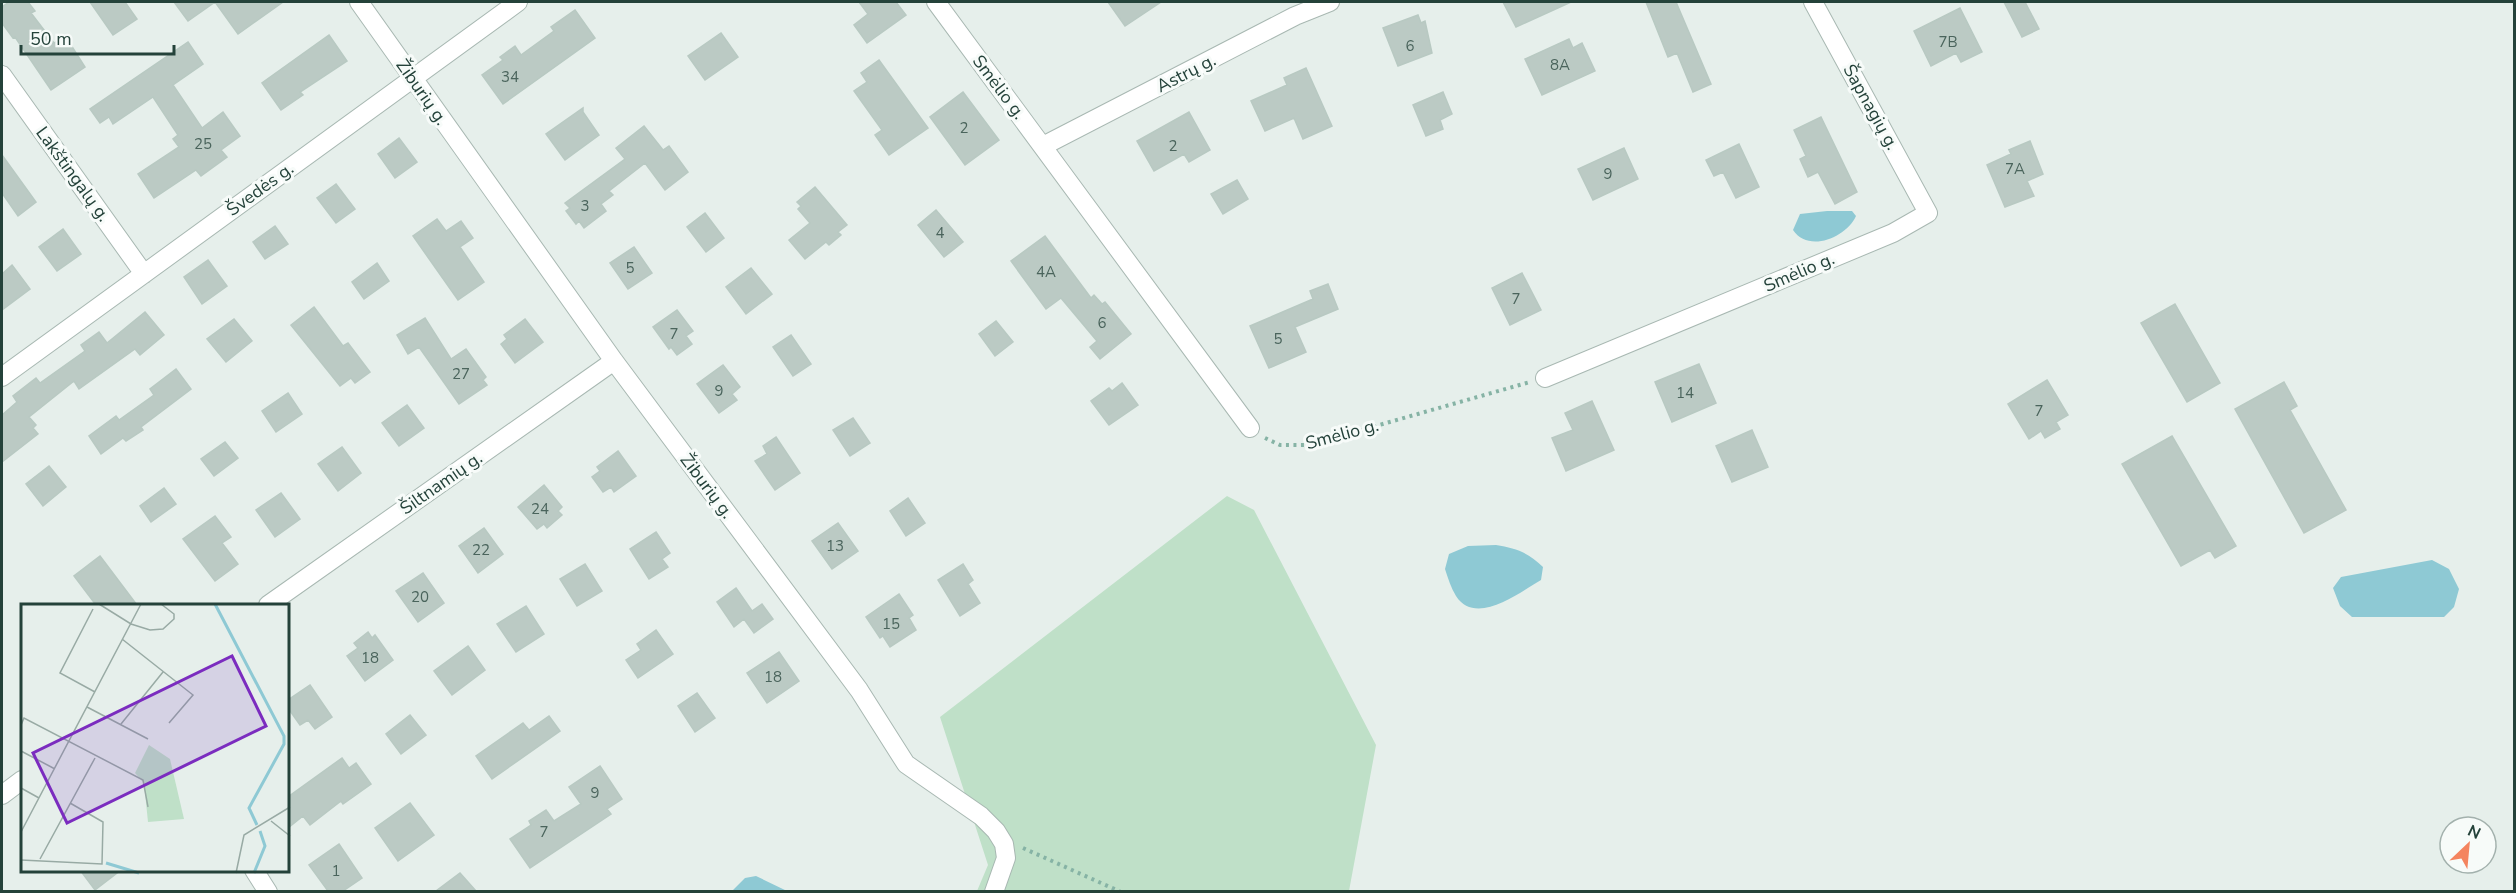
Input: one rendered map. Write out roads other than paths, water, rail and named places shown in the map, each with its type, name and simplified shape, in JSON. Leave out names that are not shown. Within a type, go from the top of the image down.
[{"type":"street","name":"Žiburių g.","points":[[359,2],[614,361],[859,690],[906,764],[981,816],[996,831],[1004,844],[1006,858],[994,891]]},
{"type":"street","name":"Švedės g.","points":[[2,377],[518,2]]},
{"type":"street","name":"Smėlio g.","points":[[936,2],[1250,428]]},
{"type":"street","name":"Astrų g.","points":[[1043,146],[1295,16],[1330,2]]},
{"type":"street","name":"Šapnagių g.","points":[[1813,2],[1928,213]]},
{"type":"street","name":"Lakštingalų g.","points":[[2,75],[144,274]]},
{"type":"street","name":"Smėlio g.","points":[[1545,378],[1893,233],[1928,213]]},
{"type":"street","name":"Šiltnamių g.","points":[[269,604],[614,361]]},
{"type":"street","points":[[2,795],[21,781]]},
{"type":"street","points":[[255,872],[268,891]]},
{"type":"water","points":[[1852,211],[1856,216],[1844,231],[1826,240],[1808,241],[1793,230],[1800,214]]},
{"type":"water","points":[[1496,545],[1516,550],[1533,558],[1543,567],[1541,580],[1510,599],[1486,608],[1465,605],[1454,593],[1445,569],[1449,554],[1468,546]]},
{"type":"water","points":[[2432,560],[2449,569],[2459,589],[2454,607],[2444,617],[2352,617],[2340,606],[2333,588],[2341,577]]},
{"type":"water","points":[[756,876],[787,891],[732,891],[745,878]]}]
